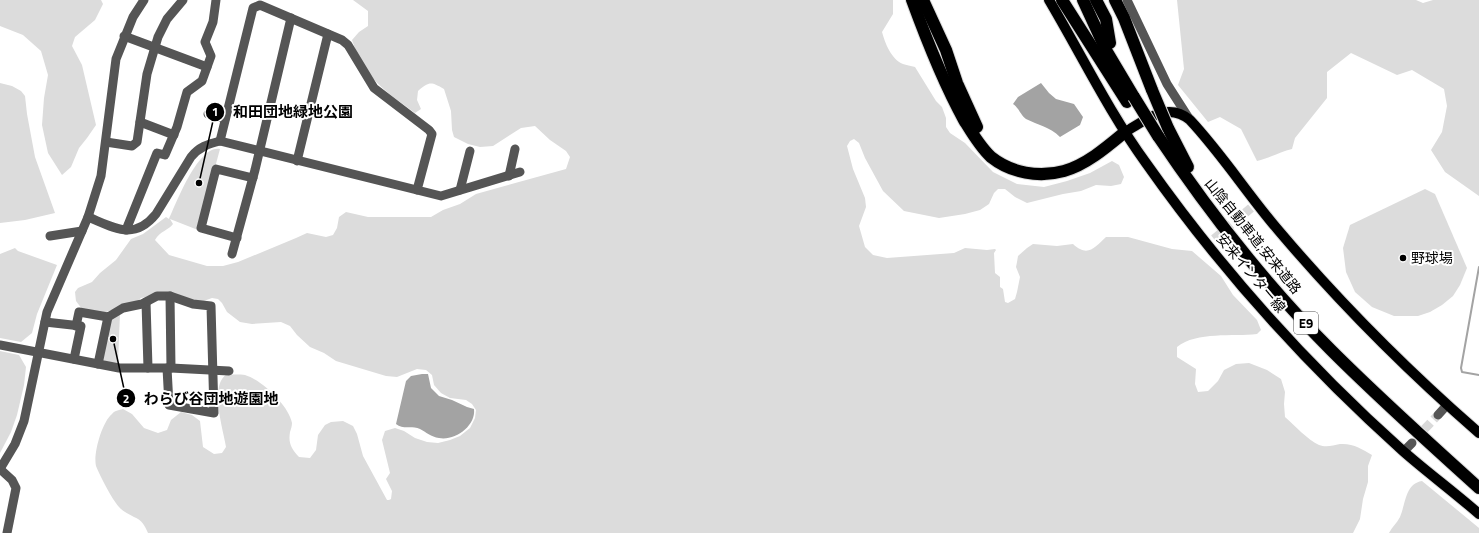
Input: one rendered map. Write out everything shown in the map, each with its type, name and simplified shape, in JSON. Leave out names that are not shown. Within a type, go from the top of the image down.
[{"type":"highway","points":[[909,0],[922,26]]},
{"type":"highway","points":[[912,0],[947,87],[969,128],[981,146],[992,157],[1010,167],[1028,173],[1046,174],[1064,171],[1084,162],[1125,132]]},
{"type":"highway","points":[[924,0],[946,50],[957,83],[977,128],[986,143],[1011,162],[1027,167],[1045,168],[1063,165],[1077,158],[1108,137],[1125,132]]},
{"type":"highway","points":[[1062,0],[1160,134],[1215,213]]},
{"type":"highway","points":[[1077,0],[1093,31],[1108,45]]},
{"type":"highway","points":[[1083,0],[1108,45]]},
{"type":"highway","points":[[1090,0],[1108,45],[1133,98]]},
{"type":"highway","points":[[1096,0],[1106,19],[1108,45]]},
{"type":"highway","points":[[1115,0],[1124,18],[1152,90],[1160,134],[1181,156],[1215,213]]},
{"type":"highway","name":"山陰自動車道;安来道路","points":[[1215,213],[1270,278],[1310,322],[1370,383],[1479,483]]},
{"type":"highway","name":"山陰自動車道;安来道路","points":[[1215,213],[1272,286],[1330,349],[1386,403],[1479,488]]},
{"type":"main road","name":"安来インター線","points":[[1049,0],[1125,132],[1146,163],[1275,323],[1323,375],[1404,452],[1479,514]]},
{"type":"main road","points":[[1125,132],[1157,114],[1167,111],[1181,113],[1190,120],[1254,206],[1371,330],[1447,405],[1479,434]]},
{"type":"street","points":[[7,533],[16,488],[12,480],[0,469],[15,444],[24,421],[45,322],[88,217],[101,176],[116,59],[124,36],[144,0]]},
{"type":"street","points":[[106,142],[132,146],[137,142],[147,74],[158,37],[168,19],[183,0]]},
{"type":"street","points":[[126,230],[157,153],[165,155],[174,135],[187,92],[202,81],[211,56],[205,42],[213,22],[216,0]]},
{"type":"street","points":[[1127,0],[1167,84],[1190,120]]},
{"type":"street","points":[[220,141],[253,8],[260,5],[342,40],[348,45],[374,88],[429,130],[432,134],[417,190]]},
{"type":"street","points":[[232,254],[253,178],[291,18]]},
{"type":"street","points":[[297,161],[328,34]]},
{"type":"street","points":[[124,36],[207,67]]},
{"type":"street","points":[[208,114],[225,119]]},
{"type":"street","points":[[140,122],[174,135]]},
{"type":"street","points":[[88,217],[118,229],[126,230],[140,228],[151,220],[161,206],[191,156],[199,148],[220,141],[441,196],[520,172]]},
{"type":"street","points":[[509,176],[515,149]]},
{"type":"street","points":[[460,190],[470,151]]},
{"type":"street","points":[[237,238],[201,228],[216,169],[253,178]]},
{"type":"street","points":[[50,236],[82,231]]},
{"type":"street","points":[[76,326],[79,312],[108,317],[123,308],[142,304],[157,296],[170,296],[193,304],[212,306],[214,413],[169,404],[170,296]]},
{"type":"street","points":[[146,302],[148,368]]},
{"type":"street","points":[[98,364],[108,317]]},
{"type":"street","points":[[45,322],[81,326],[74,359]]},
{"type":"street","points":[[0,345],[119,368],[213,369],[229,371]]},
{"type":"street","points":[[1438,415],[1447,405]]},
{"type":"street","points":[[1404,452],[1412,443]]},
{"type":"shaded area","points":[[0,0],[101,0],[103,4],[95,20],[75,37],[72,46],[82,65],[96,125],[79,148],[71,167],[62,175],[48,153],[42,125],[44,98],[48,75],[41,51],[23,35],[0,26]]},
{"type":"shaded area","points":[[353,0],[893,0],[893,14],[882,32],[889,50],[899,62],[915,67],[936,101],[942,107],[946,118],[946,127],[950,133],[965,143],[993,172],[1017,184],[1044,187],[1090,173],[1112,161],[1119,165],[1124,177],[1121,184],[1111,186],[1096,185],[1081,191],[1027,203],[1015,197],[1005,189],[998,189],[994,193],[989,204],[980,210],[939,218],[904,211],[883,191],[865,158],[859,143],[854,139],[850,141],[847,146],[853,169],[865,198],[866,207],[859,226],[865,247],[873,255],[887,258],[954,253],[965,248],[987,250],[995,249],[995,273],[1000,277],[1000,287],[1003,289],[1005,302],[1008,303],[1015,299],[1017,292],[1020,277],[1016,267],[1018,256],[1033,244],[1057,246],[1073,244],[1078,248],[1087,251],[1091,250],[1106,237],[1128,237],[1172,249],[1192,251],[1221,276],[1233,295],[1257,320],[1261,330],[1257,334],[1205,337],[1185,342],[1177,347],[1177,357],[1196,369],[1195,384],[1198,392],[1208,391],[1218,381],[1224,370],[1236,364],[1249,363],[1267,370],[1281,379],[1285,392],[1285,417],[1306,436],[1322,446],[1349,444],[1372,455],[1368,466],[1368,482],[1363,499],[1360,519],[1353,533],[148,533],[137,518],[126,513],[119,507],[106,487],[96,466],[95,461],[99,438],[108,418],[117,411],[123,409],[132,414],[144,428],[158,433],[167,430],[171,420],[181,412],[192,415],[200,421],[203,447],[214,454],[222,453],[226,447],[220,419],[218,397],[219,388],[222,380],[227,374],[245,375],[267,388],[286,409],[292,423],[290,443],[299,457],[310,458],[316,450],[318,435],[325,425],[331,422],[343,421],[353,426],[357,434],[363,456],[387,500],[391,499],[392,491],[386,479],[390,473],[382,440],[385,431],[395,428],[404,431],[415,438],[427,442],[438,443],[460,436],[470,428],[475,418],[476,410],[472,404],[466,400],[450,398],[441,393],[434,385],[432,375],[426,370],[417,369],[397,377],[386,376],[336,361],[324,353],[310,347],[290,326],[281,322],[252,324],[240,322],[227,312],[218,299],[212,298],[201,302],[163,293],[141,298],[136,302],[103,313],[82,309],[76,301],[75,292],[78,288],[92,282],[100,273],[116,260],[131,239],[143,234],[166,217],[169,219],[189,176],[196,165],[212,150],[220,149],[198,230],[170,219],[173,224],[155,240],[169,255],[207,266],[223,266],[238,262],[307,233],[326,237],[333,235],[337,228],[339,217],[346,212],[368,217],[431,217],[443,210],[460,204],[476,194],[566,169],[570,157],[566,151],[550,140],[535,126],[521,128],[493,146],[480,147],[468,144],[454,137],[451,111],[444,89],[433,84],[425,85],[418,91],[417,100],[421,109],[415,113],[385,90],[369,74],[363,65],[352,40],[359,32],[368,26],[368,11]]},
{"type":"shaded area","points":[[1177,0],[1416,0],[1423,3],[1433,0],[1479,0],[1479,196],[1445,172],[1431,150],[1442,132],[1447,106],[1444,89],[1412,70],[1397,75],[1351,53],[1327,72],[1327,98],[1295,138],[1292,149],[1257,161],[1241,129],[1220,117],[1208,122],[1178,85],[1184,69]]},
{"type":"shaded area","points":[[0,83],[12,86],[21,91],[25,96],[35,157],[55,213],[25,220],[0,223]]},
{"type":"shaded area","points":[[1041,83],[1056,99],[1074,104],[1083,117],[1080,125],[1060,137],[1048,128],[1024,118],[1013,104],[1018,97]]},
{"type":"shaded area","name":"野球場","points":[[1425,189],[1435,194],[1467,268],[1460,285],[1453,296],[1442,305],[1430,312],[1418,316],[1394,316],[1372,307],[1355,292],[1346,272],[1343,248],[1350,225]]},
{"type":"shaded area","points":[[15,248],[18,251],[57,265],[37,314],[32,333],[21,342],[0,338],[0,254]]},
{"type":"shaded area","points":[[120,313],[118,363],[116,364],[102,360],[110,319]]},
{"type":"shaded area","points":[[0,351],[19,355],[26,367],[24,385],[17,415],[11,432],[0,453]]},
{"type":"shaded area","points":[[428,374],[431,388],[439,396],[474,409],[472,421],[458,435],[439,438],[431,436],[417,428],[401,427],[396,424],[406,381],[411,376]]},
{"type":"shaded area","points":[[1422,481],[1479,528],[1479,533],[1389,533],[1400,517],[1409,490],[1416,483]]},
{"type":"waterway","points":[[1479,267],[1461,368],[1462,372],[1479,375]]},
{"type":"tunnel","points":[[1214,239],[1251,208]]},
{"type":"tunnel","points":[[1415,439],[1438,415]]},
{"type":"place","name":"和田団地緑地公園","points":[[199,183]]},
{"type":"place","name":"野球場","points":[[1403,258]]},
{"type":"place","name":"わらび谷団地遊園地","points":[[113,339]]}]
